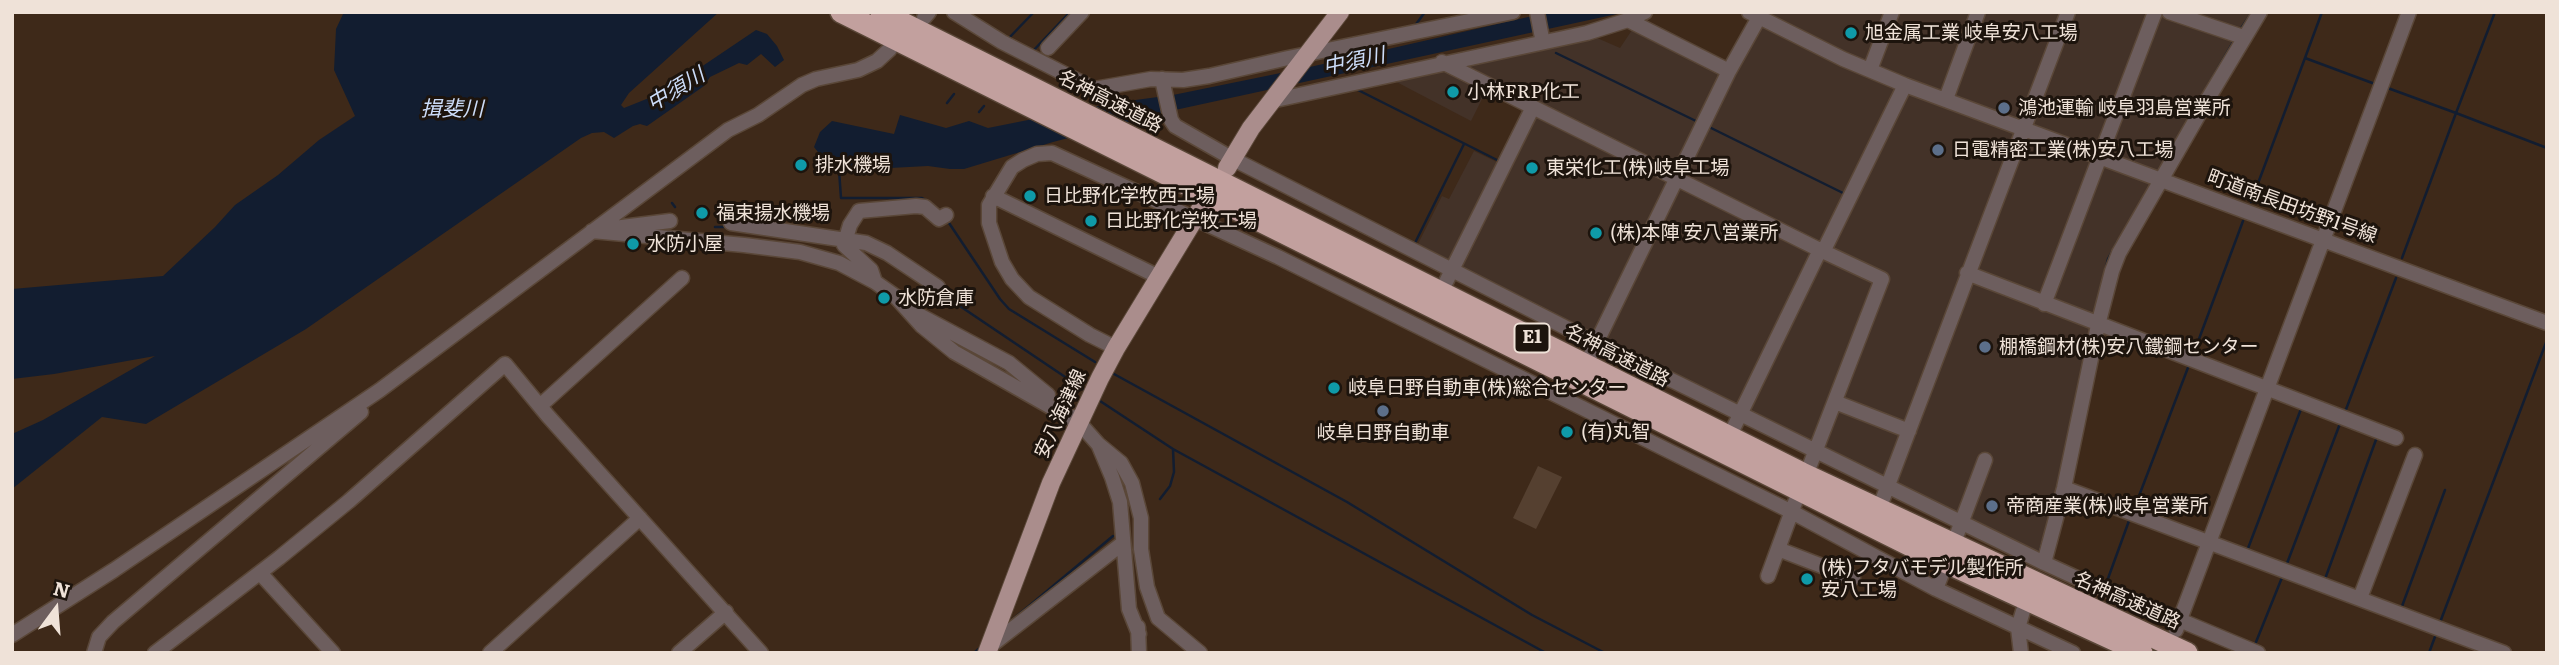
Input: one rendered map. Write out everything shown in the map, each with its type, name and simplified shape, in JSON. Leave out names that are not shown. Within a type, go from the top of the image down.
[{"type":"highway","name":"名神高速道路","points":[[881,12],[1790,467],[2187,653]]},
{"type":"highway","name":"名神高速道路","points":[[845,14],[1923,552],[2142,653]]},
{"type":"highway","points":[[1923,552],[2003,594],[2128,653]]},
{"type":"highway","points":[[2115,621],[2201,653]]},
{"type":"main road","points":[[1230,164],[1274,98],[1340,12]]},
{"type":"main road","name":"安八海津線","points":[[988,650],[1051,484],[1079,423],[1116,348],[1197,214]]},
{"type":"street","points":[[954,12],[1002,42],[1094,89],[1209,76],[1513,12]]},
{"type":"street","points":[[1048,48],[1082,12]]},
{"type":"street","points":[[1537,12],[1542,38]]},
{"type":"street","points":[[1274,98],[1587,33],[1645,12]]},
{"type":"street","points":[[1870,70],[1892,12]]},
{"type":"street","points":[[1946,99],[1978,12]]},
{"type":"street","points":[[1882,502],[2068,12]]},
{"type":"street","points":[[2044,304],[2155,12]]},
{"type":"street","points":[[2169,12],[2243,37]]},
{"type":"street","points":[[2040,566],[2064,488],[2098,325],[2119,253],[2260,12]]},
{"type":"street","points":[[2178,625],[2409,12]]},
{"type":"street","points":[[1594,348],[1757,14]]},
{"type":"street","name":"町道南長田坊野1号線","points":[[1757,14],[1905,85],[2547,323]]},
{"type":"street","points":[[1628,20],[1729,71]]},
{"type":"street","points":[[12,635],[126,562],[380,390],[728,130],[758,115],[802,85],[816,79],[858,70],[877,61],[890,50]]},
{"type":"street","points":[[1442,62],[1676,180],[1882,279],[1813,458]]},
{"type":"street","points":[[1162,83],[1171,120],[1183,133],[1230,164],[1308,197],[1452,270],[1594,348],[1742,415],[1813,458],[1888,487],[1959,530],[2178,625],[2258,653]]},
{"type":"street","points":[[1733,429],[1905,85]]},
{"type":"street","points":[[1445,284],[1533,107]]},
{"type":"street","points":[[1116,348],[1029,297],[1012,279],[1002,262],[989,223],[989,205],[1012,167],[1037,155],[1052,153],[1281,250],[1866,543],[1936,589],[2073,653]]},
{"type":"street","points":[[993,196],[1159,277]]},
{"type":"street","points":[[1300,211],[1308,197]]},
{"type":"street","points":[[875,282],[871,270],[846,249],[844,239],[859,211],[916,206],[925,207],[939,219],[946,215]]},
{"type":"street","points":[[592,231],[670,221]]},
{"type":"street","points":[[731,223],[866,243],[887,253],[938,287]]},
{"type":"street","points":[[592,231],[744,245],[800,253],[839,263],[875,282],[954,352],[1079,423],[1098,444],[1121,463],[1132,483],[1141,519],[1141,549],[1134,596],[1141,646]]},
{"type":"street","points":[[1967,273],[2396,438]]},
{"type":"street","points":[[541,405],[682,278]]},
{"type":"street","points":[[155,653],[260,573],[386,470],[505,365],[761,653]]},
{"type":"street","points":[[94,653],[99,637],[113,622],[359,415],[380,390]]},
{"type":"street","points":[[1835,402],[1909,431]]},
{"type":"street","points":[[1098,444],[1120,502],[1129,609],[1141,646]]},
{"type":"street","points":[[2360,597],[2415,455]]},
{"type":"street","points":[[1959,530],[1985,460]]},
{"type":"street","points":[[2064,488],[2504,653]]},
{"type":"street","points":[[1768,576],[1794,506]]},
{"type":"street","points":[[490,653],[640,518]]},
{"type":"street","points":[[988,650],[1123,543]]},
{"type":"street","points":[[1141,549],[1147,587],[1158,618],[1200,653]]},
{"type":"street","points":[[1778,550],[1853,578]]},
{"type":"street","points":[[1936,589],[1943,571]]},
{"type":"street","points":[[260,573],[332,653]]},
{"type":"street","points":[[2021,653],[2018,628],[2023,611]]},
{"type":"street","points":[[679,653],[726,612]]},
{"type":"shaded area","points":[[1768,12],[2256,12],[2111,260],[2041,556],[1957,512],[1813,446],[1417,246],[1442,196],[1449,199],[1474,151],[1501,164],[1529,110],[1487,89],[1471,121],[1387,77],[1588,34],[1620,48],[1634,27],[1730,76]]},
{"type":"shaded area","points":[[1538,466],[1562,477],[1536,529],[1513,518]]},
{"type":"water","name":"揖斐川","points":[[344,12],[719,12],[629,93],[621,105],[624,108],[664,92],[756,30],[767,34],[784,60],[775,67],[761,54],[747,65],[739,63],[710,77],[704,86],[647,126],[633,126],[614,138],[604,132],[581,138],[306,329],[146,424],[102,417],[12,489],[12,434],[43,420],[155,356],[12,379],[12,289],[163,276],[235,205],[278,175],[319,140],[355,116],[334,70],[336,29]]},
{"type":"water","name":"中須川","points":[[1550,12],[1626,12],[1175,110],[964,169],[928,166],[833,171],[814,147],[820,132],[832,121],[894,134],[900,115],[946,128],[969,121],[988,128],[1310,67]]},
{"type":"waterway","points":[[1007,40],[1034,12]]},
{"type":"waterway","points":[[1031,53],[1070,12]]},
{"type":"waterway","points":[[1414,27],[1425,12]]},
{"type":"waterway","points":[[2322,12],[2305,58],[2375,84]]},
{"type":"waterway","points":[[2495,12],[2456,113],[2547,148]]},
{"type":"waterway","points":[[2240,30],[2250,15]]},
{"type":"waterway","points":[[2207,87],[2235,39]]},
{"type":"waterway","points":[[1556,53],[1698,122]]},
{"type":"waterway","points":[[2251,202],[2305,58]]},
{"type":"waterway","points":[[2385,87],[2456,113],[2402,258]]},
{"type":"waterway","points":[[1354,88],[1501,162]]},
{"type":"waterway","points":[[947,103],[954,94]]},
{"type":"waterway","points":[[979,112],[984,106]]},
{"type":"waterway","points":[[1707,126],[1845,194]]},
{"type":"waterway","points":[[1414,245],[1464,144]]},
{"type":"waterway","points":[[839,170],[841,198],[922,198],[941,212]]},
{"type":"waterway","points":[[672,203],[675,207]]},
{"type":"waterway","points":[[947,220],[1009,309],[1095,362]]},
{"type":"waterway","points":[[2193,355],[2243,221]]},
{"type":"waterway","points":[[715,227],[726,227]]},
{"type":"waterway","points":[[2101,288],[2108,259],[2117,242]]},
{"type":"waterway","points":[[2345,412],[2396,278]]},
{"type":"waterway","points":[[939,292],[1086,391]]},
{"type":"waterway","points":[[2439,625],[2547,340]]},
{"type":"waterway","points":[[2134,509],[2189,365]]},
{"type":"waterway","points":[[1114,374],[1347,502],[1532,615],[1605,653]]},
{"type":"waterway","points":[[1097,399],[1173,449],[1546,653]]},
{"type":"waterway","points":[[2247,551],[2301,409]]},
{"type":"waterway","points":[[2286,566],[2341,421]]},
{"type":"waterway","points":[[2325,579],[2377,437]]},
{"type":"waterway","points":[[1160,499],[1170,486],[1174,472],[1173,449]]},
{"type":"waterway","points":[[2401,609],[2445,490]]},
{"type":"waterway","points":[[2106,584],[2130,518]]},
{"type":"waterway","points":[[1011,621],[1113,536]]},
{"type":"waterway","points":[[2039,553],[2043,540]]},
{"type":"waterway","points":[[2254,647],[2283,575]]},
{"type":"waterway","points":[[2429,653],[2436,634]]},
{"type":"waterway","points":[[974,653],[982,646]]},
{"type":"place","name":"旭金属工業 岐阜安八工場","points":[[1851,33]]},
{"type":"place","name":"小林FRP化工","points":[[1453,92]]},
{"type":"place","name":"鴻池運輸 岐阜羽島営業所","points":[[2004,108]]},
{"type":"place","name":"日電精密工業(株)安八工場","points":[[1938,150]]},
{"type":"place","name":"排水機場","points":[[801,165]]},
{"type":"place","name":"東栄化工(株)岐阜工場","points":[[1532,168]]},
{"type":"place","name":"日比野化学牧西工場","points":[[1030,196]]},
{"type":"place","name":"福束揚水機場","points":[[702,213]]},
{"type":"place","name":"日比野化学牧工場","points":[[1091,221]]},
{"type":"place","name":"(株)本陣 安八営業所","points":[[1596,233]]},
{"type":"place","name":"水防小屋","points":[[633,244]]},
{"type":"place","name":"水防倉庫","points":[[884,298]]},
{"type":"place","name":"棚橋鋼材(株)安八鐵鋼センター","points":[[1985,347]]},
{"type":"place","name":"岐阜日野自動車(株)総合センター","points":[[1334,388]]},
{"type":"place","name":"岐阜日野自動車","points":[[1383,411]]},
{"type":"place","name":"(有)丸智","points":[[1567,432]]},
{"type":"place","name":"帝商産業(株)岐阜営業所","points":[[1992,506]]},
{"type":"place","name":"(株)フタバモデル製作所 安八工場","points":[[1807,579]]}]
